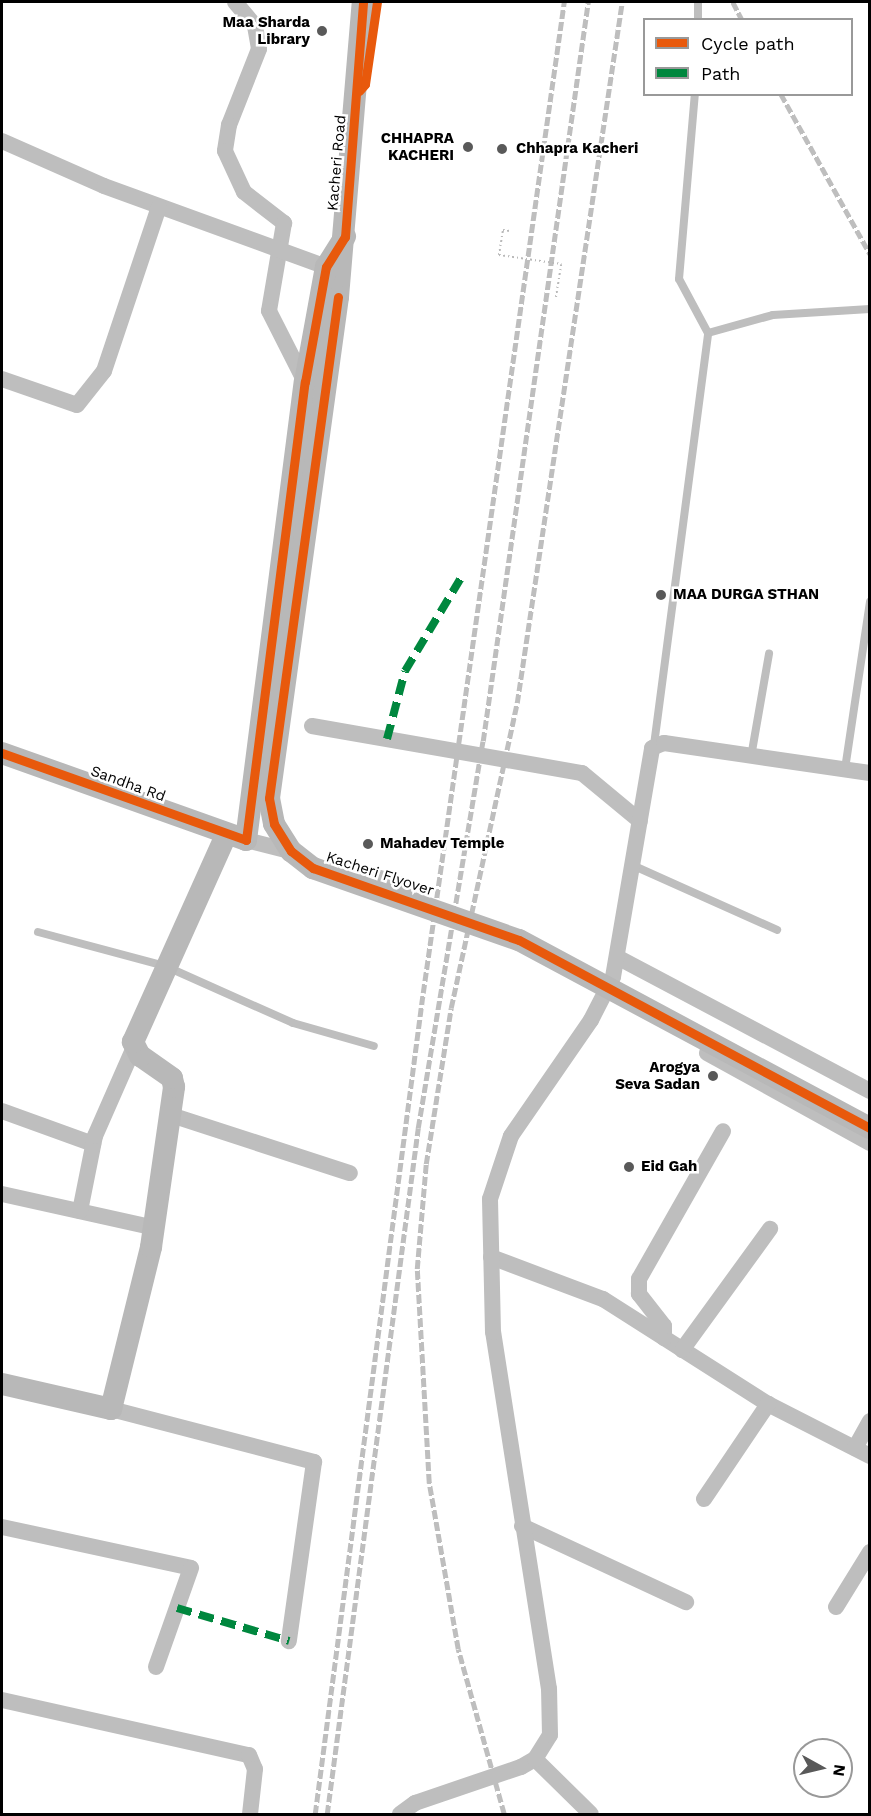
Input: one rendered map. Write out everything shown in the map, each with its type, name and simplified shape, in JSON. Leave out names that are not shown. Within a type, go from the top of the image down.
[{"type":"main road","name":"Kacheri Road","points":[[338,297],[359,91],[354,81],[363,2]]},
{"type":"main road","name":"Kacheri Road","points":[[359,91],[365,84],[377,2]]},
{"type":"main road","points":[[2,1384],[111,1408],[155,1228],[171,1115],[172,1078],[134,1047],[165,966],[236,837],[305,382],[326,267],[345,237]]},
{"type":"main road","name":"Kacheri Flyover","points":[[338,297],[272,775],[274,824],[285,842],[314,868],[464,918],[607,982],[870,1128]]},
{"type":"main road","name":"Sandha Rd","points":[[2,753],[236,837]]},
{"type":"street","points":[[234,2],[255,26],[259,50],[229,125],[225,152],[244,192],[284,223],[281,254],[268,310],[305,382]]},
{"type":"street","points":[[2,141],[159,207],[281,254],[326,267]]},
{"type":"street","points":[[2,379],[77,405],[104,371],[159,207]]},
{"type":"street","points":[[312,726],[582,773],[640,821]]},
{"type":"street","points":[[400,1815],[415,1803],[492,1781],[535,1759],[549,1735],[551,1714],[493,1332],[490,1199],[501,1157],[604,994],[617,957],[654,745],[870,773]]},
{"type":"street","points":[[236,837],[410,887]]},
{"type":"street","points":[[617,957],[870,1091]]},
{"type":"street","points":[[604,994],[870,1143]]},
{"type":"street","points":[[80,1211],[93,1144],[134,1047]]},
{"type":"street","points":[[2,1112],[93,1144]]},
{"type":"street","points":[[171,1115],[350,1173]]},
{"type":"street","points":[[664,1338],[664,1326],[639,1294],[639,1279],[723,1131]]},
{"type":"street","points":[[2,1194],[155,1228]]},
{"type":"street","points":[[682,1350],[770,1229]]},
{"type":"street","points":[[491,1257],[603,1299],[768,1404],[862,1452],[870,1421]]},
{"type":"street","points":[[704,1499],[768,1404]]},
{"type":"street","points":[[111,1408],[314,1462],[289,1641]]},
{"type":"street","points":[[522,1526],[686,1602]]},
{"type":"street","points":[[2,1527],[191,1568],[156,1667]]},
{"type":"street","points":[[836,1607],[870,1552]]},
{"type":"street","points":[[2,1700],[249,1755],[255,1768],[249,1815]]},
{"type":"street","points":[[535,1759],[591,1815]]},
{"type":"lane","points":[[698,2],[698,18]]},
{"type":"lane","points":[[654,745],[708,333],[679,279],[695,96]]},
{"type":"lane","points":[[708,333],[773,315],[870,309]]},
{"type":"lane","points":[[845,769],[870,602]]},
{"type":"lane","points":[[751,757],[769,654]]},
{"type":"lane","points":[[632,866],[777,930]]},
{"type":"lane","points":[[38,932],[165,966],[292,1023],[374,1046]]},
{"type":"path","points":[[510,231],[503,230],[499,255],[561,264],[556,297]]},
{"type":"railway","points":[[315,1814],[423,993],[564,2]]},
{"type":"railway","points":[[327,1814],[418,1128],[483,741],[588,2]]},
{"type":"railway","points":[[504,1814],[458,1649],[429,1483],[417,1269],[426,1164],[451,1008],[517,703],[622,2]]},
{"type":"railway","points":[[733,2],[741,18]]},
{"type":"railway","points":[[782,96],[870,254]]},
{"type":"marked path","points":[[387,739],[405,671],[462,576]]},
{"type":"marked path","points":[[177,1608],[289,1641]]},
{"type":"cycle path","points":[[2,753],[246,840],[305,382],[326,267],[345,237],[363,2]]},
{"type":"cycle path","points":[[359,91],[365,84],[377,2]]},
{"type":"cycle path","points":[[338,297],[269,798],[274,824],[291,851],[313,868],[519,940],[870,1128]]},
{"type":"place","name":"Maa Sharda Library","points":[[322,31]]},
{"type":"place","name":"CHHAPRA KACHERI","points":[[468,147]]},
{"type":"place","name":"Chhapra Kacheri","points":[[502,149]]},
{"type":"place","name":"MAA DURGA STHAN","points":[[661,595]]},
{"type":"place","name":"Mahadev Temple","points":[[368,844]]},
{"type":"place","name":"Arogya Seva Sadan","points":[[713,1076]]},
{"type":"place","name":"Eid Gah","points":[[629,1167]]}]
